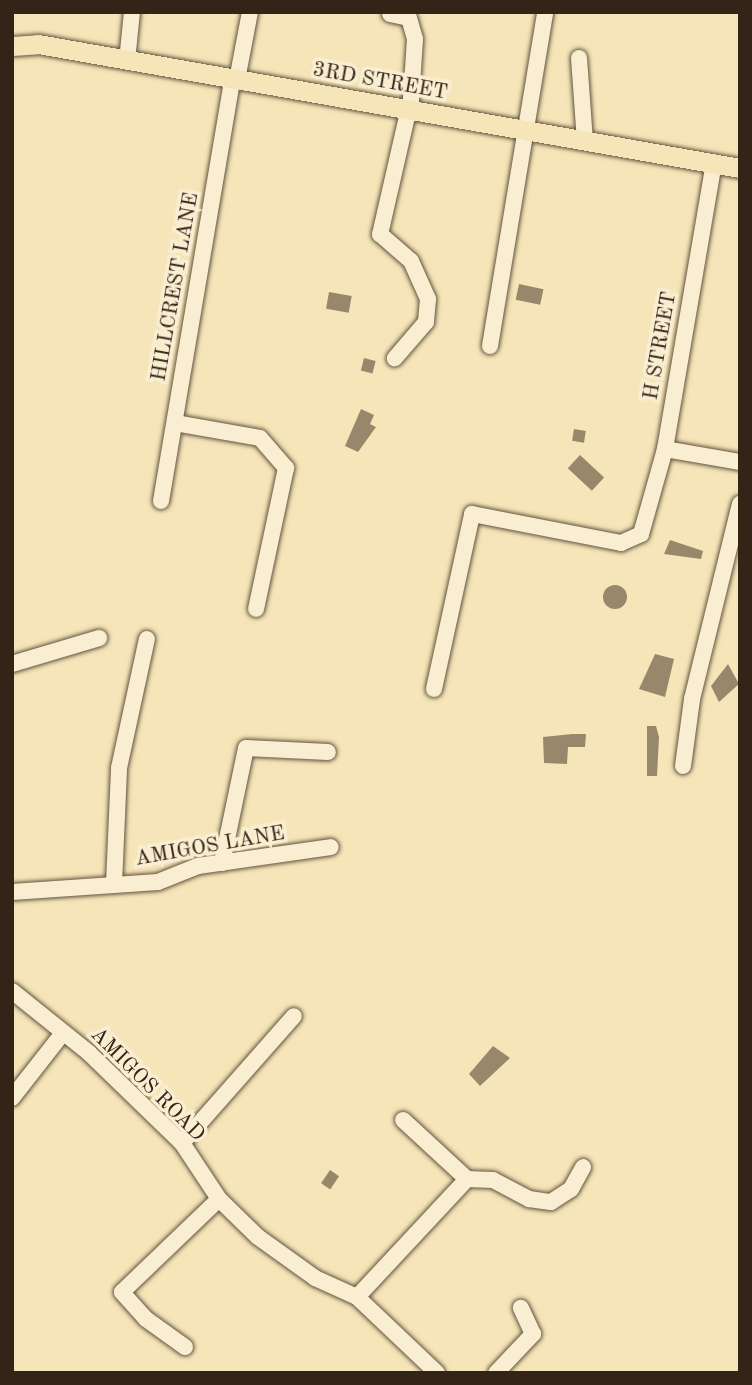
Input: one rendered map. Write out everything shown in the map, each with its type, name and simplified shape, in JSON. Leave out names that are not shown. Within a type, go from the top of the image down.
[{"type":"main road","name":"3RD STREET","points":[[12,46],[38,44],[740,168]]},
{"type":"street","points":[[127,61],[132,12]]},
{"type":"street","name":"HILLCREST LANE","points":[[161,501],[235,80],[250,12]]},
{"type":"street","points":[[490,346],[545,12]]},
{"type":"street","points":[[390,14],[413,25],[406,109],[380,234],[411,261],[428,299],[426,322],[396,358]]},
{"type":"street","points":[[579,58],[584,141]]},
{"type":"street","name":"H STREET","points":[[434,689],[472,514],[621,543],[641,534],[664,449],[714,163]]},
{"type":"street","points":[[175,423],[260,438],[277,450],[286,468],[256,609]]},
{"type":"street","points":[[664,449],[740,462]]},
{"type":"street","points":[[683,766],[692,699],[740,504]]},
{"type":"street","points":[[12,664],[99,638]]},
{"type":"street","points":[[114,884],[119,768],[147,639]]},
{"type":"street","points":[[222,863],[246,748],[328,752]]},
{"type":"street","name":"AMIGOS LANE","points":[[12,892],[158,882],[222,863],[331,847]]},
{"type":"street","name":"AMIGOS ROAD","points":[[12,991],[63,1032],[182,1143],[219,1199],[268,1244],[357,1297],[437,1373]]},
{"type":"street","points":[[182,1143],[294,1016]]},
{"type":"street","points":[[12,1098],[63,1032]]},
{"type":"street","points":[[403,1121],[467,1179],[494,1180],[529,1199],[551,1202],[571,1189],[583,1167]]},
{"type":"street","points":[[357,1297],[467,1179]]},
{"type":"street","points":[[185,1347],[146,1319],[122,1292],[219,1199]]},
{"type":"street","points":[[496,1373],[533,1334],[522,1308]]},
{"type":"building","points":[[519,284],[543,289],[540,305],[516,300]]},
{"type":"building","points":[[329,292],[352,296],[349,313],[326,309]]},
{"type":"building","points":[[364,358],[376,361],[372,374],[361,371]]},
{"type":"building","points":[[361,409],[374,415],[370,424],[376,427],[358,452],[345,446]]},
{"type":"building","points":[[574,429],[586,431],[584,443],[572,441]]},
{"type":"building","points":[[580,455],[604,478],[592,491],[568,468]]},
{"type":"building","points":[[670,540],[703,551],[701,559],[664,554]]},
{"type":"building","points":[[615,585],[624,588],[627,597],[624,606],[615,609],[606,606],[603,597],[606,588]]},
{"type":"building","points":[[655,654],[674,659],[665,697],[639,689]]},
{"type":"building","points":[[728,664],[739,684],[719,702],[711,686]]},
{"type":"building","points":[[647,726],[656,726],[659,737],[657,776],[647,776]]},
{"type":"building","points":[[586,734],[585,747],[568,747],[567,764],[544,763],[543,737]]},
{"type":"building","points":[[493,1046],[510,1058],[480,1086],[469,1074]]},
{"type":"building","points":[[330,1170],[339,1176],[330,1189],[321,1183]]}]
